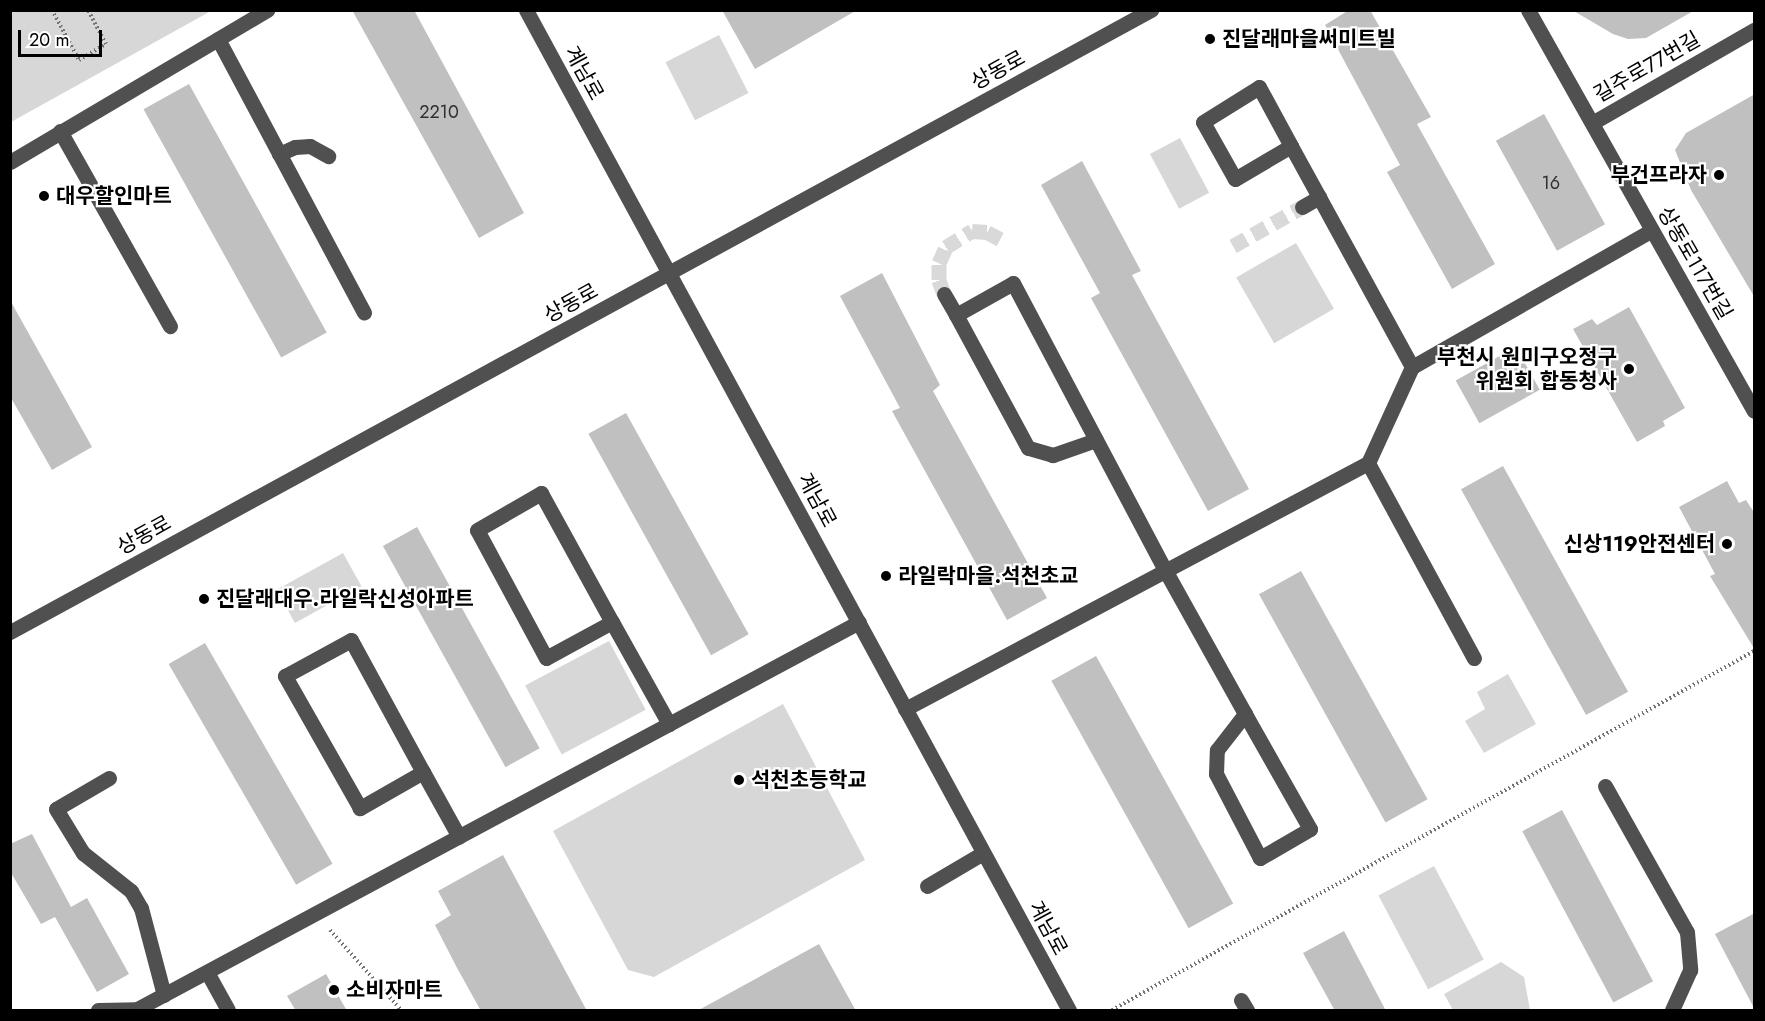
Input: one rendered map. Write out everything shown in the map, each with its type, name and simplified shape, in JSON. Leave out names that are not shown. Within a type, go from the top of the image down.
[{"type":"street","points":[[10,162],[267,10]]},
{"type":"street","name":"계남로","points":[[526,10],[1069,1011]]},
{"type":"street","name":"상동로","points":[[10,632],[1151,10]]},
{"type":"street","name":"상동로117번길","points":[[1528,10],[1755,411]]},
{"type":"street","name":"길주로77번길","points":[[1592,123],[1755,30]]},
{"type":"street","points":[[218,39],[364,313]]},
{"type":"street","points":[[1291,146],[1235,179],[1203,122],[1259,87],[1412,367]]},
{"type":"street","points":[[60,131],[170,326]]},
{"type":"street","points":[[279,154],[295,147],[310,146],[328,156]]},
{"type":"street","points":[[1302,207],[1319,197]]},
{"type":"street","points":[[905,708],[1368,463],[1412,367],[1652,230]]},
{"type":"street","points":[[956,315],[1013,283],[1165,570],[1310,830],[1260,858],[1216,774],[1217,750],[1245,714]]},
{"type":"street","points":[[944,294],[1028,447],[1053,455],[1096,440]]},
{"type":"street","points":[[1368,463],[1474,657]]},
{"type":"street","points":[[612,622],[546,658],[477,530],[541,493],[669,724]]},
{"type":"street","points":[[98,1011],[137,1009],[859,622]]},
{"type":"street","points":[[423,772],[360,808],[285,676],[351,640],[459,837]]},
{"type":"street","points":[[110,778],[56,809],[83,853],[131,891],[141,908],[164,995]]},
{"type":"street","points":[[1605,786],[1687,932],[1690,970],[1672,1011]]},
{"type":"street","points":[[927,886],[983,853]]},
{"type":"street","points":[[207,972],[228,1011]]},
{"type":"path","points":[[52,10],[78,60],[106,44],[88,10]]},
{"type":"path","points":[[1112,1011],[1755,651]]},
{"type":"path","points":[[315,914],[401,1011]]},
{"type":"shaded area","points":[[11,10],[211,10],[211,11],[11,122]]},
{"type":"shaded area","points":[[719,35],[749,93],[695,120],[666,62]]},
{"type":"shaded area","points":[[1180,138],[1209,193],[1179,209],[1150,154]]},
{"type":"shaded area","points":[[1296,243],[1334,309],[1274,343],[1236,278]]},
{"type":"shaded area","points":[[343,553],[361,586],[295,623],[277,590]]},
{"type":"shaded area","points":[[609,641],[646,710],[562,754],[525,686]]},
{"type":"shaded area","points":[[1508,674],[1536,724],[1484,753],[1465,721],[1485,709],[1477,692]]},
{"type":"shaded area","points":[[783,704],[865,860],[654,977],[628,970],[553,831]]},
{"type":"shaded area","points":[[1434,866],[1484,960],[1428,989],[1378,896]]},
{"type":"shaded area","points":[[1501,962],[1524,977],[1530,1010],[1453,1010],[1444,994]]},
{"type":"building","points":[[352,10],[414,10],[524,213],[479,238]]},
{"type":"building","points":[[722,10],[857,10],[755,69]]},
{"type":"building","points":[[1349,10],[1370,10],[1431,117],[1417,124],[1495,264],[1452,289],[1387,172],[1400,165],[1325,25]]},
{"type":"building","points":[[1572,10],[1695,10],[1646,38],[1628,39],[1613,34]]},
{"type":"building","points":[[189,84],[327,332],[281,358],[144,109]]},
{"type":"building","name":"부건프라자","points":[[1755,94],[1755,298],[1691,190],[1675,150],[1686,133]]},
{"type":"building","points":[[1544,114],[1605,224],[1557,251],[1496,141]]},
{"type":"building","points":[[1082,161],[1141,271],[1132,275],[1249,489],[1208,511],[1091,298],[1100,293],[1041,185]]},
{"type":"building","points":[[882,273],[940,385],[933,391],[1047,598],[1007,620],[892,411],[900,408],[840,296]]},
{"type":"building","points":[[10,300],[92,447],[52,470],[10,396]]},
{"type":"building","name":"부천시 원미구오정구 위원회 합동청사","points":[[1629,307],[1685,408],[1663,421],[1665,426],[1637,442],[1573,329],[1592,319],[1597,325]]},
{"type":"building","points":[[1516,347],[1540,390],[1479,423],[1456,380]]},
{"type":"building","points":[[626,413],[749,634],[711,655],[588,434]]},
{"type":"building","points":[[1503,466],[1628,692],[1586,715],[1461,489]]},
{"type":"building","name":"신상119안전센터","points":[[1727,481],[1739,503],[1746,500],[1755,514],[1755,650],[1710,576],[1715,574],[1679,507]]},
{"type":"building","points":[[417,527],[540,748],[506,767],[383,546]]},
{"type":"building","points":[[1301,571],[1428,799],[1386,823],[1259,594]]},
{"type":"building","points":[[205,643],[333,864],[296,885],[169,664]]},
{"type":"building","points":[[1096,656],[1233,904],[1189,928],[1051,681]]},
{"type":"building","points":[[1562,810],[1653,981],[1613,1002],[1522,831]]},
{"type":"building","points":[[32,834],[71,907],[87,898],[129,974],[97,992],[55,917],[41,924],[10,871],[10,844]]},
{"type":"building","points":[[503,855],[587,1011],[481,1011],[456,966],[435,925],[451,915],[438,891]]},
{"type":"building","points":[[1755,913],[1755,1010],[1715,934]]},
{"type":"building","points":[[1344,931],[1386,1011],[1335,1011],[1303,953]]},
{"type":"building","points":[[819,944],[856,1011],[697,1011]]},
{"type":"building","points":[[326,974],[347,1011],[296,1011],[287,996]]},
{"type":"tunnel","points":[[1233,246],[1302,207]]},
{"type":"tunnel","points":[[944,294],[939,280],[939,263],[946,247],[972,231],[987,232],[1000,239]]},
{"type":"place","name":"진달래마을써미트빌","points":[[1210,39]]},
{"type":"place","name":"부건프라자","points":[[1719,175]]},
{"type":"place","name":"대우할인마트","points":[[44,196]]},
{"type":"place","name":"부천시 원미구오정구 위원회 합동청사","points":[[1629,369]]},
{"type":"place","name":"신상119안전센터","points":[[1727,544]]},
{"type":"place","name":"라일락마을.석천초교","points":[[886,576]]},
{"type":"place","name":"진달래대우.라일락신성아파트","points":[[204,599]]},
{"type":"place","name":"석천초등학교","points":[[739,780]]},
{"type":"place","name":"소비자마트","points":[[334,990]]}]
